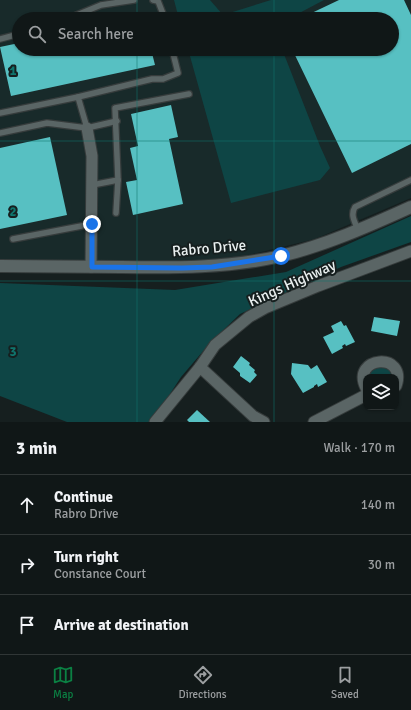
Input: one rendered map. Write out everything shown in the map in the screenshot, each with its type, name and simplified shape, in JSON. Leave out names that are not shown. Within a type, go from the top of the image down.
[{"type":"main road","name":"Rabro Drive","points":[[0,266],[182,268],[255,261],[288,254],[326,242],[411,207]]},
{"type":"street","points":[[88,128],[92,156],[92,267]]},
{"type":"street","name":"Kings Highway","points":[[155,422],[200,367],[215,345],[249,317],[265,308],[318,286],[411,251]]},
{"type":"street","points":[[365,374],[367,368],[376,362],[382,361],[392,366],[397,374]]},
{"type":"street","points":[[200,367],[253,416],[264,422]]},
{"type":"street","points":[[314,422],[363,397]]},
{"type":"lane","points":[[84,12],[101,5],[134,0]]},
{"type":"lane","points":[[153,0],[158,1],[162,12]]},
{"type":"lane","points":[[0,39],[12,36]]},
{"type":"lane","points":[[0,113],[78,97],[152,79],[163,79],[178,73],[174,56]]},
{"type":"lane","points":[[116,213],[118,180],[117,121],[115,108],[189,94]]},
{"type":"lane","points":[[78,97],[88,128]]},
{"type":"lane","points":[[0,133],[47,123],[88,128],[117,121]]},
{"type":"lane","points":[[92,185],[118,180]]},
{"type":"lane","points":[[358,230],[353,218],[355,207],[411,180]]},
{"type":"lane","points":[[14,239],[92,224]]},
{"type":"shaded area","points":[[0,0],[411,0],[411,198],[315,239],[228,260],[0,261]]},
{"type":"shaded area","points":[[174,0],[210,0],[220,12],[177,12]]},
{"type":"shaded area","points":[[271,0],[324,0],[301,12],[233,12]]},
{"type":"shaded area","points":[[190,56],[285,56],[330,168],[320,180],[231,203]]},
{"type":"shaded area","points":[[411,216],[411,242],[341,267],[240,314],[210,343],[181,377],[157,414],[149,422],[67,422],[0,396],[0,283],[175,290],[286,272]]},
{"type":"shaded area","points":[[386,364],[393,374],[367,374],[368,369]]},
{"type":"building","points":[[339,0],[404,0],[411,15],[411,144],[352,173],[295,56],[399,56],[399,12],[314,12]]},
{"type":"building","points":[[12,44],[12,56],[153,56],[155,65],[11,96],[0,47]]},
{"type":"building","points":[[171,105],[178,137],[169,139],[183,204],[133,215],[126,182],[137,180],[130,148],[138,146],[131,114]]},
{"type":"building","points":[[50,137],[67,215],[0,229],[0,148]]},
{"type":"building","points":[[374,317],[400,321],[397,336],[371,331]]},
{"type":"building","points":[[341,321],[344,326],[346,325],[355,342],[346,346],[345,344],[342,346],[343,348],[332,354],[323,337],[334,332],[331,326]]},
{"type":"building","points":[[241,356],[250,363],[249,365],[255,370],[254,372],[257,375],[250,383],[240,376],[240,373],[233,367]]},
{"type":"building","points":[[292,363],[308,365],[311,369],[317,365],[327,382],[318,387],[317,384],[303,393],[291,374]]},
{"type":"building","points":[[197,410],[210,422],[189,422],[187,420]]},
{"type":"route","points":[[92,224],[92,267],[212,267],[281,256]]}]
